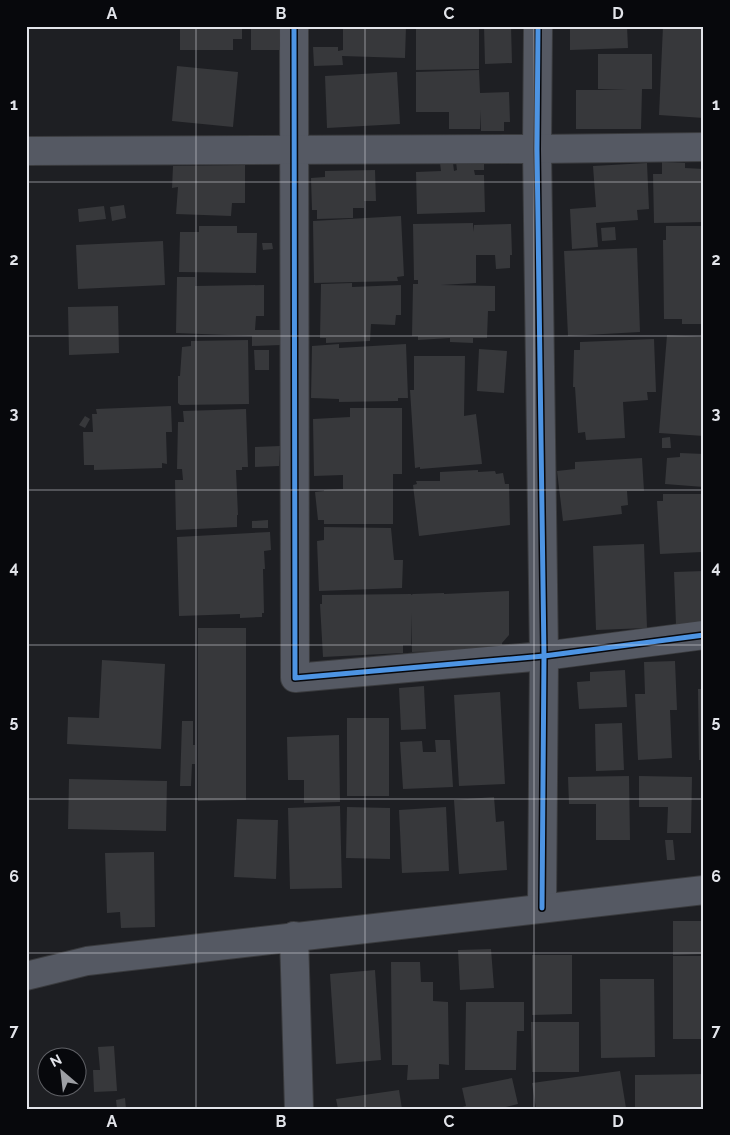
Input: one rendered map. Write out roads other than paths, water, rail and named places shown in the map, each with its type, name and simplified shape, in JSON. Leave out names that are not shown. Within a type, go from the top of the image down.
[{"type":"street","points":[[294,26],[295,678],[544,656],[704,636]]},
{"type":"street","points":[[538,26],[537,149],[544,656],[542,908]]},
{"type":"street","points":[[26,150],[704,147]]},
{"type":"street","points":[[26,976],[87,960],[704,890]]},
{"type":"street","points":[[294,936],[299,1109]]}]
